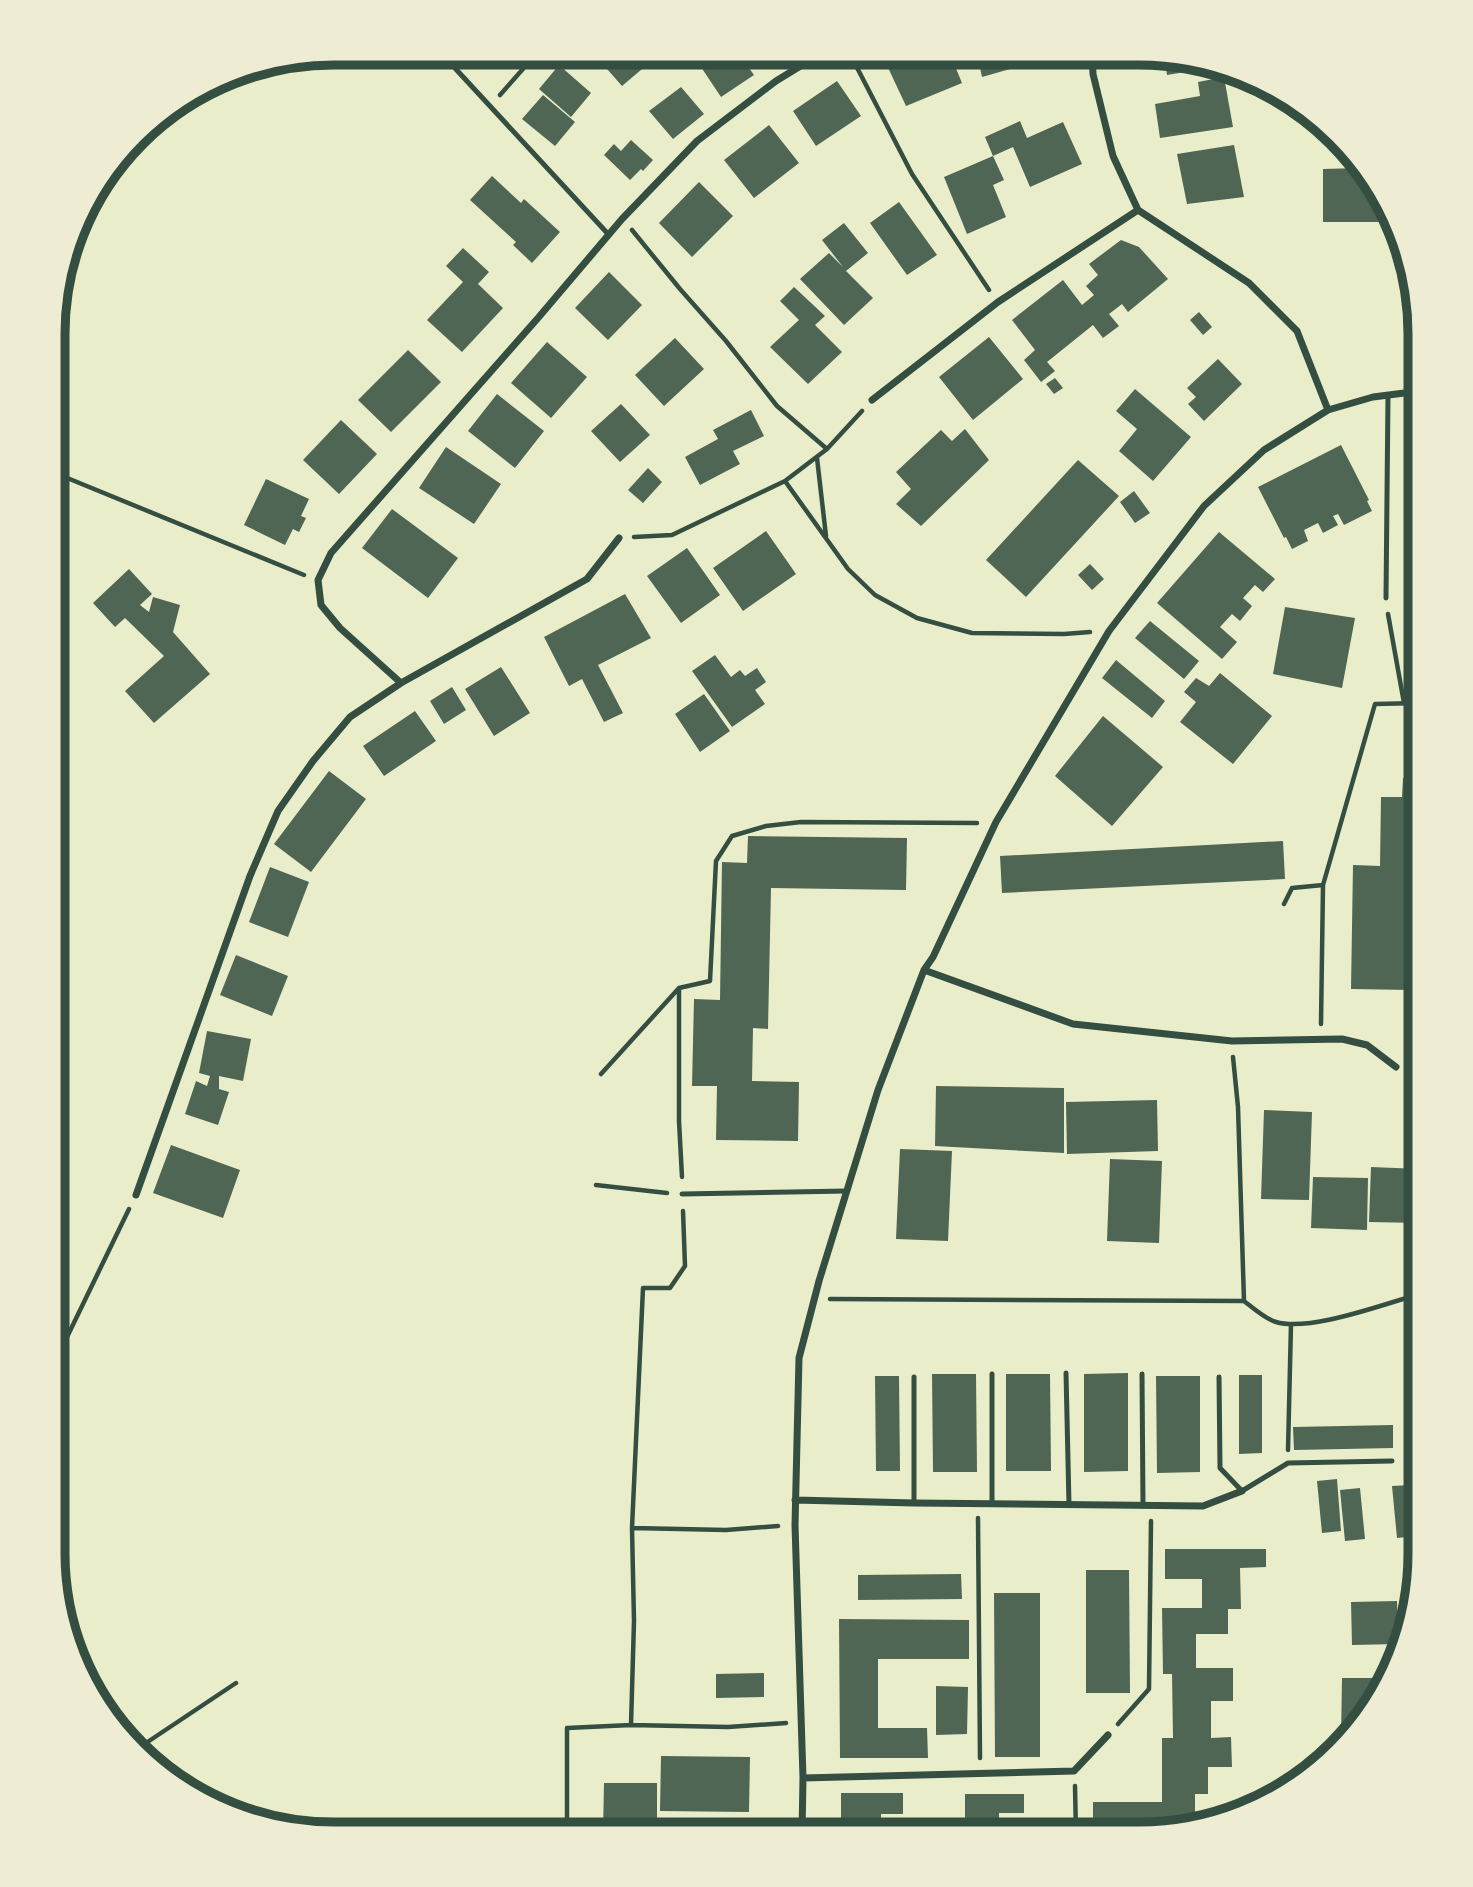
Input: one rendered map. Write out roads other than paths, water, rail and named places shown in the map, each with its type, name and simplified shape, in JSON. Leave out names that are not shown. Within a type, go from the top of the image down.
[{"type":"street","points":[[401,683],[340,628],[321,605],[318,580],[331,553],[622,219],[697,141],[776,81],[802,65]]},
{"type":"street","points":[[1093,65],[1113,156],[1138,210],[1249,283],[1297,331],[1328,410]]},
{"type":"street","points":[[872,400],[998,302],[1138,210]]},
{"type":"street","points":[[802,1822],[802,1721],[794,1525],[799,1358],[814,1299],[878,1090],[924,970],[933,957],[996,822],[1108,631],[1204,506],[1264,450],[1328,410],[1373,397],[1408,392]]},
{"type":"street","points":[[136,1195],[250,876],[278,811],[313,761],[351,718],[401,683],[587,579],[619,538]]},
{"type":"street","points":[[924,970],[1073,1024],[1232,1041],[1342,1039],[1367,1045],[1396,1067]]},
{"type":"street","points":[[794,1500],[1203,1506],[1242,1491]]},
{"type":"street","points":[[803,1778],[1074,1772],[1108,1735]]},
{"type":"lane","points":[[452,65],[609,235]]},
{"type":"lane","points":[[1386,598],[1388,395]]},
{"type":"lane","points":[[682,1194],[847,1191]]},
{"type":"lane","points":[[1066,1373],[1069,1505]]},
{"type":"lane","points":[[992,1374],[992,1503]]},
{"type":"lane","points":[[1142,1374],[1147,1506]]},
{"type":"lane","points":[[914,1377],[914,1503]]},
{"type":"lane","points":[[1219,1377],[1220,1468],[1242,1491],[1287,1463],[1392,1461]]}]
